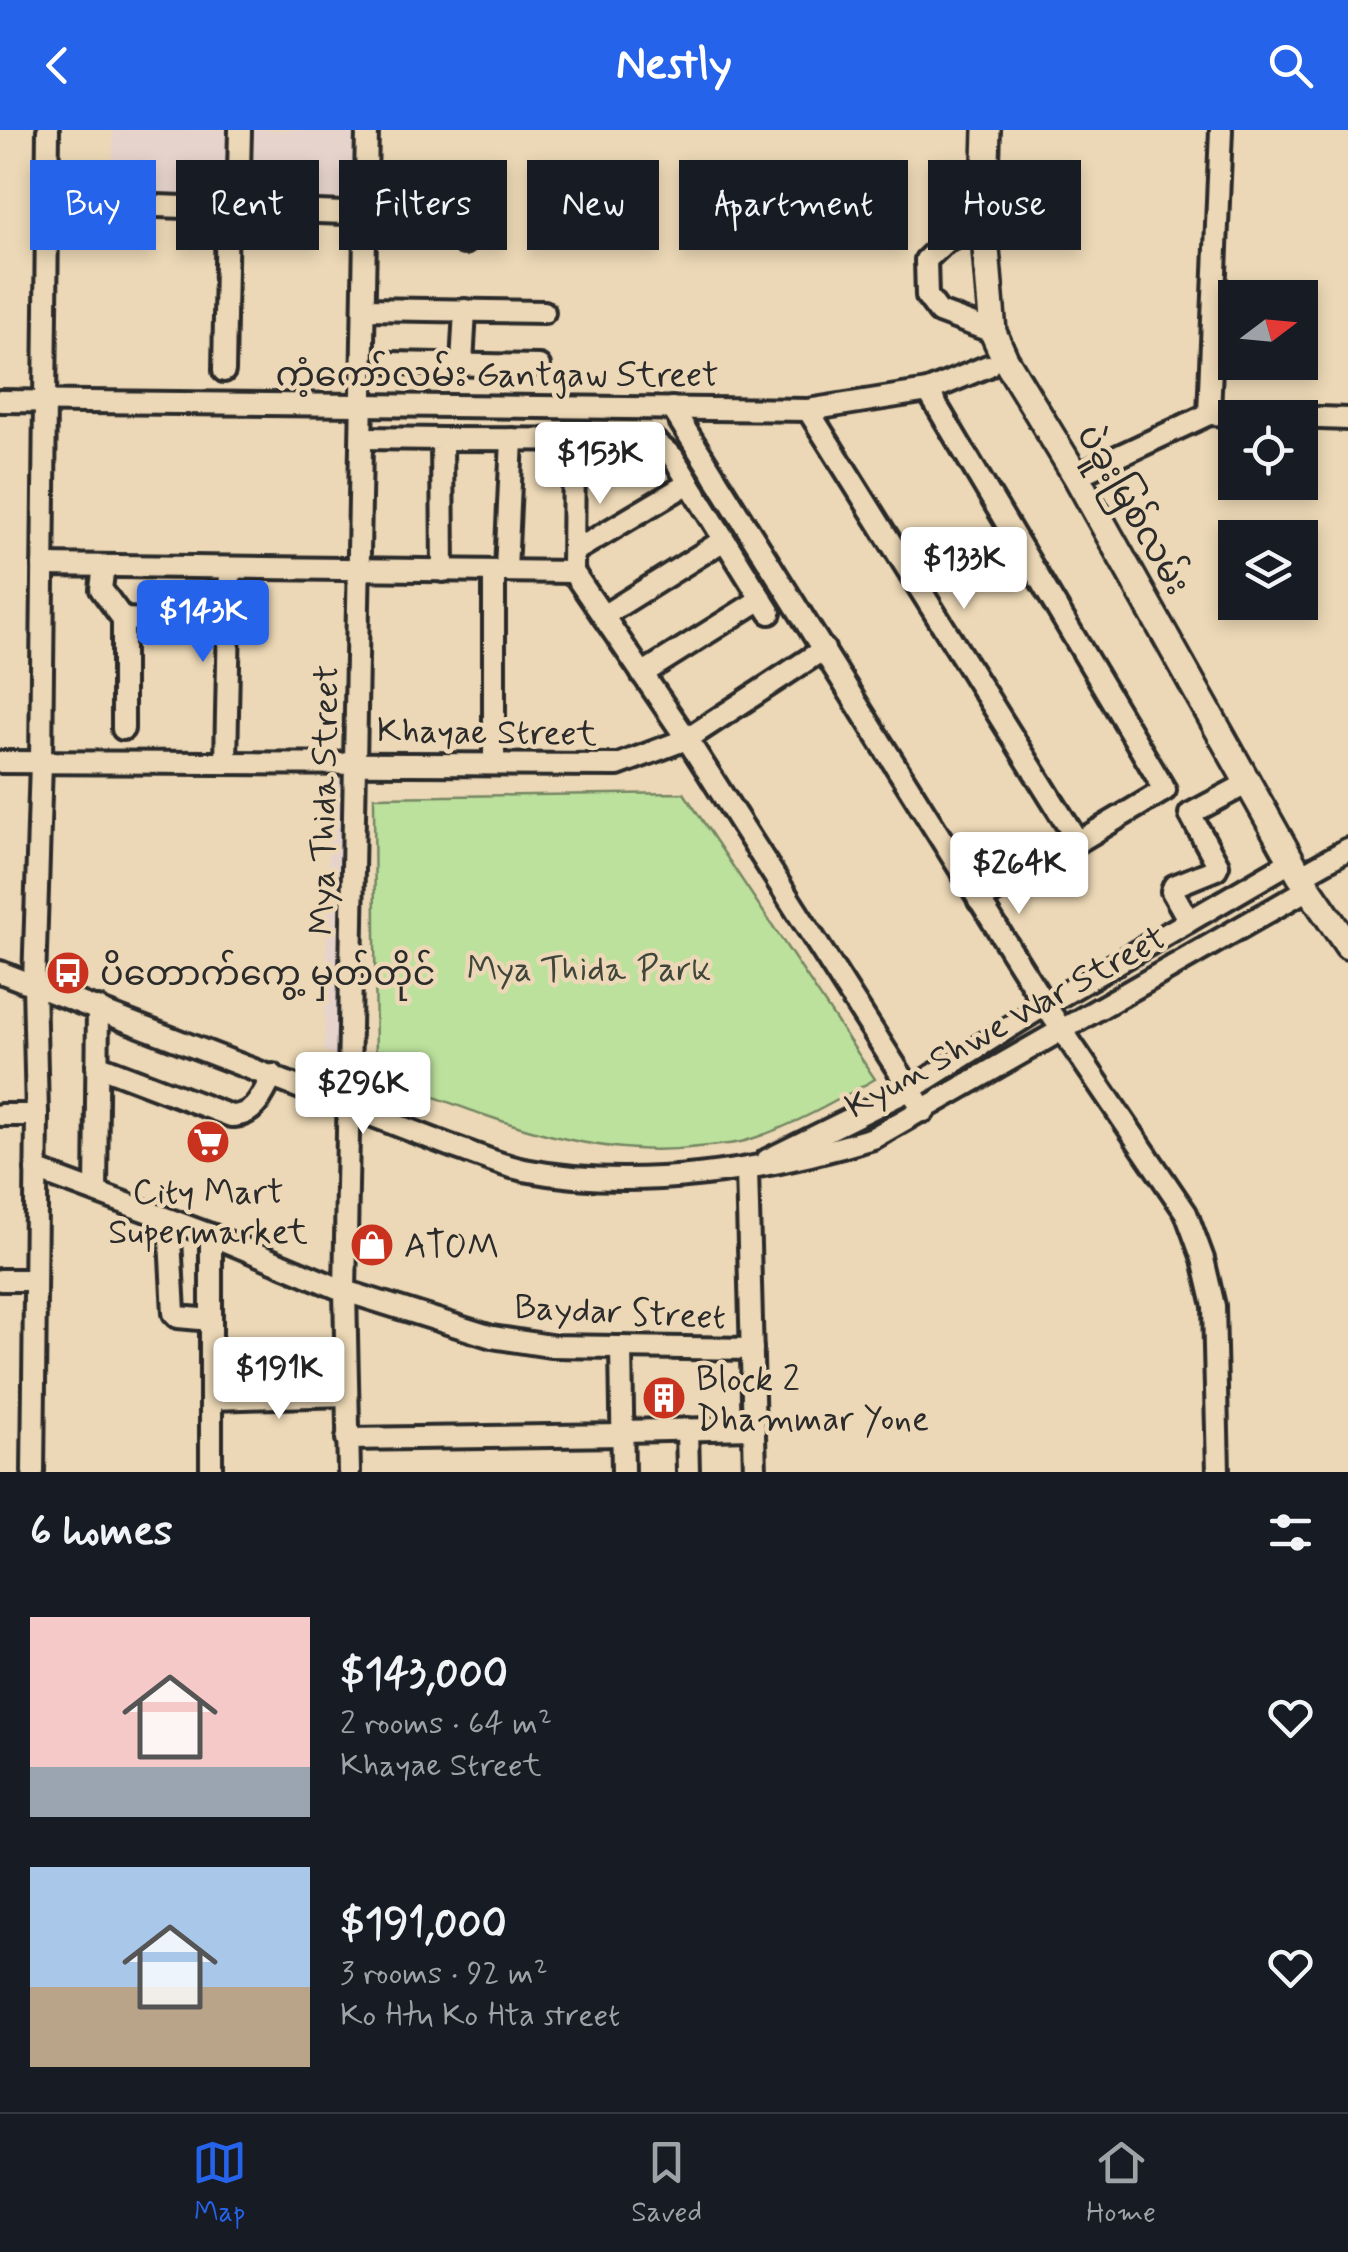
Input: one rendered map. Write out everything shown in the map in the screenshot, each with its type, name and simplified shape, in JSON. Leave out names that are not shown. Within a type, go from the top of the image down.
[{"type":"main road","name":"ပဲခူးမြစ်လမ်း","points":[[986,160],[987,130]]},
{"type":"main road","name":"ပဲခူးမြစ်လမ်း","points":[[986,250],[994,332],[1005,358],[1076,476],[1300,875],[1348,946]]},
{"type":"street","points":[[48,130],[48,160]]},
{"type":"street","points":[[237,160],[240,130]]},
{"type":"street","name":"Mya Thida Street","points":[[367,130],[367,160]]},
{"type":"street","points":[[1209,414],[1221,130]]},
{"type":"street","points":[[33,1472],[37,1115],[34,983],[46,250]]},
{"type":"street","points":[[224,372],[230,250]]},
{"type":"street","name":"Mya Thida Street","points":[[348,1472],[348,1104],[366,250]]},
{"type":"street","points":[[937,250],[926,260],[927,296],[939,312],[994,332]]},
{"type":"street","points":[[365,309],[544,312]]},
{"type":"street","points":[[462,364],[464,310]]},
{"type":"street","points":[[392,363],[539,366]]},
{"type":"street","name":"ကံ့ကော်လမ်း Gantgaw Street","points":[[0,400],[808,410],[928,390],[988,366]]},
{"type":"street","points":[[928,390],[1165,790],[979,900]]},
{"type":"street","points":[[672,408],[1045,1005],[1186,1214],[1204,1258],[1214,1306],[1218,1472]]},
{"type":"street","points":[[808,410],[1078,842]]},
{"type":"street","points":[[1076,476],[1209,414],[1348,419]]},
{"type":"street","points":[[363,438],[653,440],[673,457],[766,606],[642,674]]},
{"type":"street","points":[[442,439],[443,571]]},
{"type":"street","points":[[494,763],[500,572],[512,439]]},
{"type":"street","points":[[574,440],[574,562],[603,616],[687,739],[924,1111]]},
{"type":"street","points":[[43,566],[500,572],[574,562],[688,483]]},
{"type":"street","points":[[603,616],[724,540]]},
{"type":"street","points":[[104,566],[101,589],[124,619],[123,728]]},
{"type":"street","points":[[226,762],[230,568]]},
{"type":"street","points":[[124,619],[204,622]]},
{"type":"street","name":"Khayae Street","points":[[0,762],[618,765],[687,739],[824,648]]},
{"type":"street","points":[[1189,921],[1172,891],[1174,886],[1218,865],[1190,814],[1248,783]]},
{"type":"street","points":[[1300,875],[1348,849]]},
{"type":"street","name":"Kyun Shwe War Street","points":[[748,1170],[910,1089],[1189,921],[1300,875]]},
{"type":"street","name":"Kyun Shwe War Street","points":[[748,1170],[808,1158],[874,1138],[1062,1029],[1300,875]]},
{"type":"street","points":[[0,972],[522,1170],[589,1178],[748,1170],[754,1472]]},
{"type":"street","points":[[96,1192],[98,1008]]},
{"type":"street","points":[[98,1065],[231,1116],[253,1111],[273,1075]]},
{"type":"street","points":[[0,1115],[37,1115]]},
{"type":"street","name":"Baydar Street","points":[[36,1170],[211,1235],[346,1291],[492,1337],[550,1346],[752,1349]]},
{"type":"street","points":[[170,1220],[174,1314],[211,1320]]},
{"type":"street","points":[[211,1235],[211,1472]]},
{"type":"street","points":[[0,1280],[35,1280]]},
{"type":"street","points":[[621,1347],[623,1472]]},
{"type":"street","points":[[211,1399],[346,1395]]},
{"type":"street","points":[[348,1439],[753,1428]]},
{"type":"street","points":[[687,1432],[688,1472]]},
{"type":"shaded area","points":[[113,130],[355,130],[355,160],[339,160],[339,206],[319,205],[319,160],[176,160],[176,202],[156,202],[156,160],[113,160]]},
{"type":"shaded area","points":[[349,772],[341,1058],[324,1050],[330,773]]},
{"type":"green space","name":"Mya Thida Park","points":[[684,793],[875,1079],[795,1122],[745,1141],[657,1150],[575,1141],[534,1131],[376,1075],[374,797]]},
{"type":"place","name":"ပိတောက်ကွေ့ မှတ်တိုင်","points":[[68,973]]},
{"type":"place","name":"City Mart Supermarket","points":[[208,1142]]},
{"type":"place","name":"ATOM","points":[[372,1245]]},
{"type":"place","name":"Block 2 Dhammar Yone","points":[[664,1398]]}]
